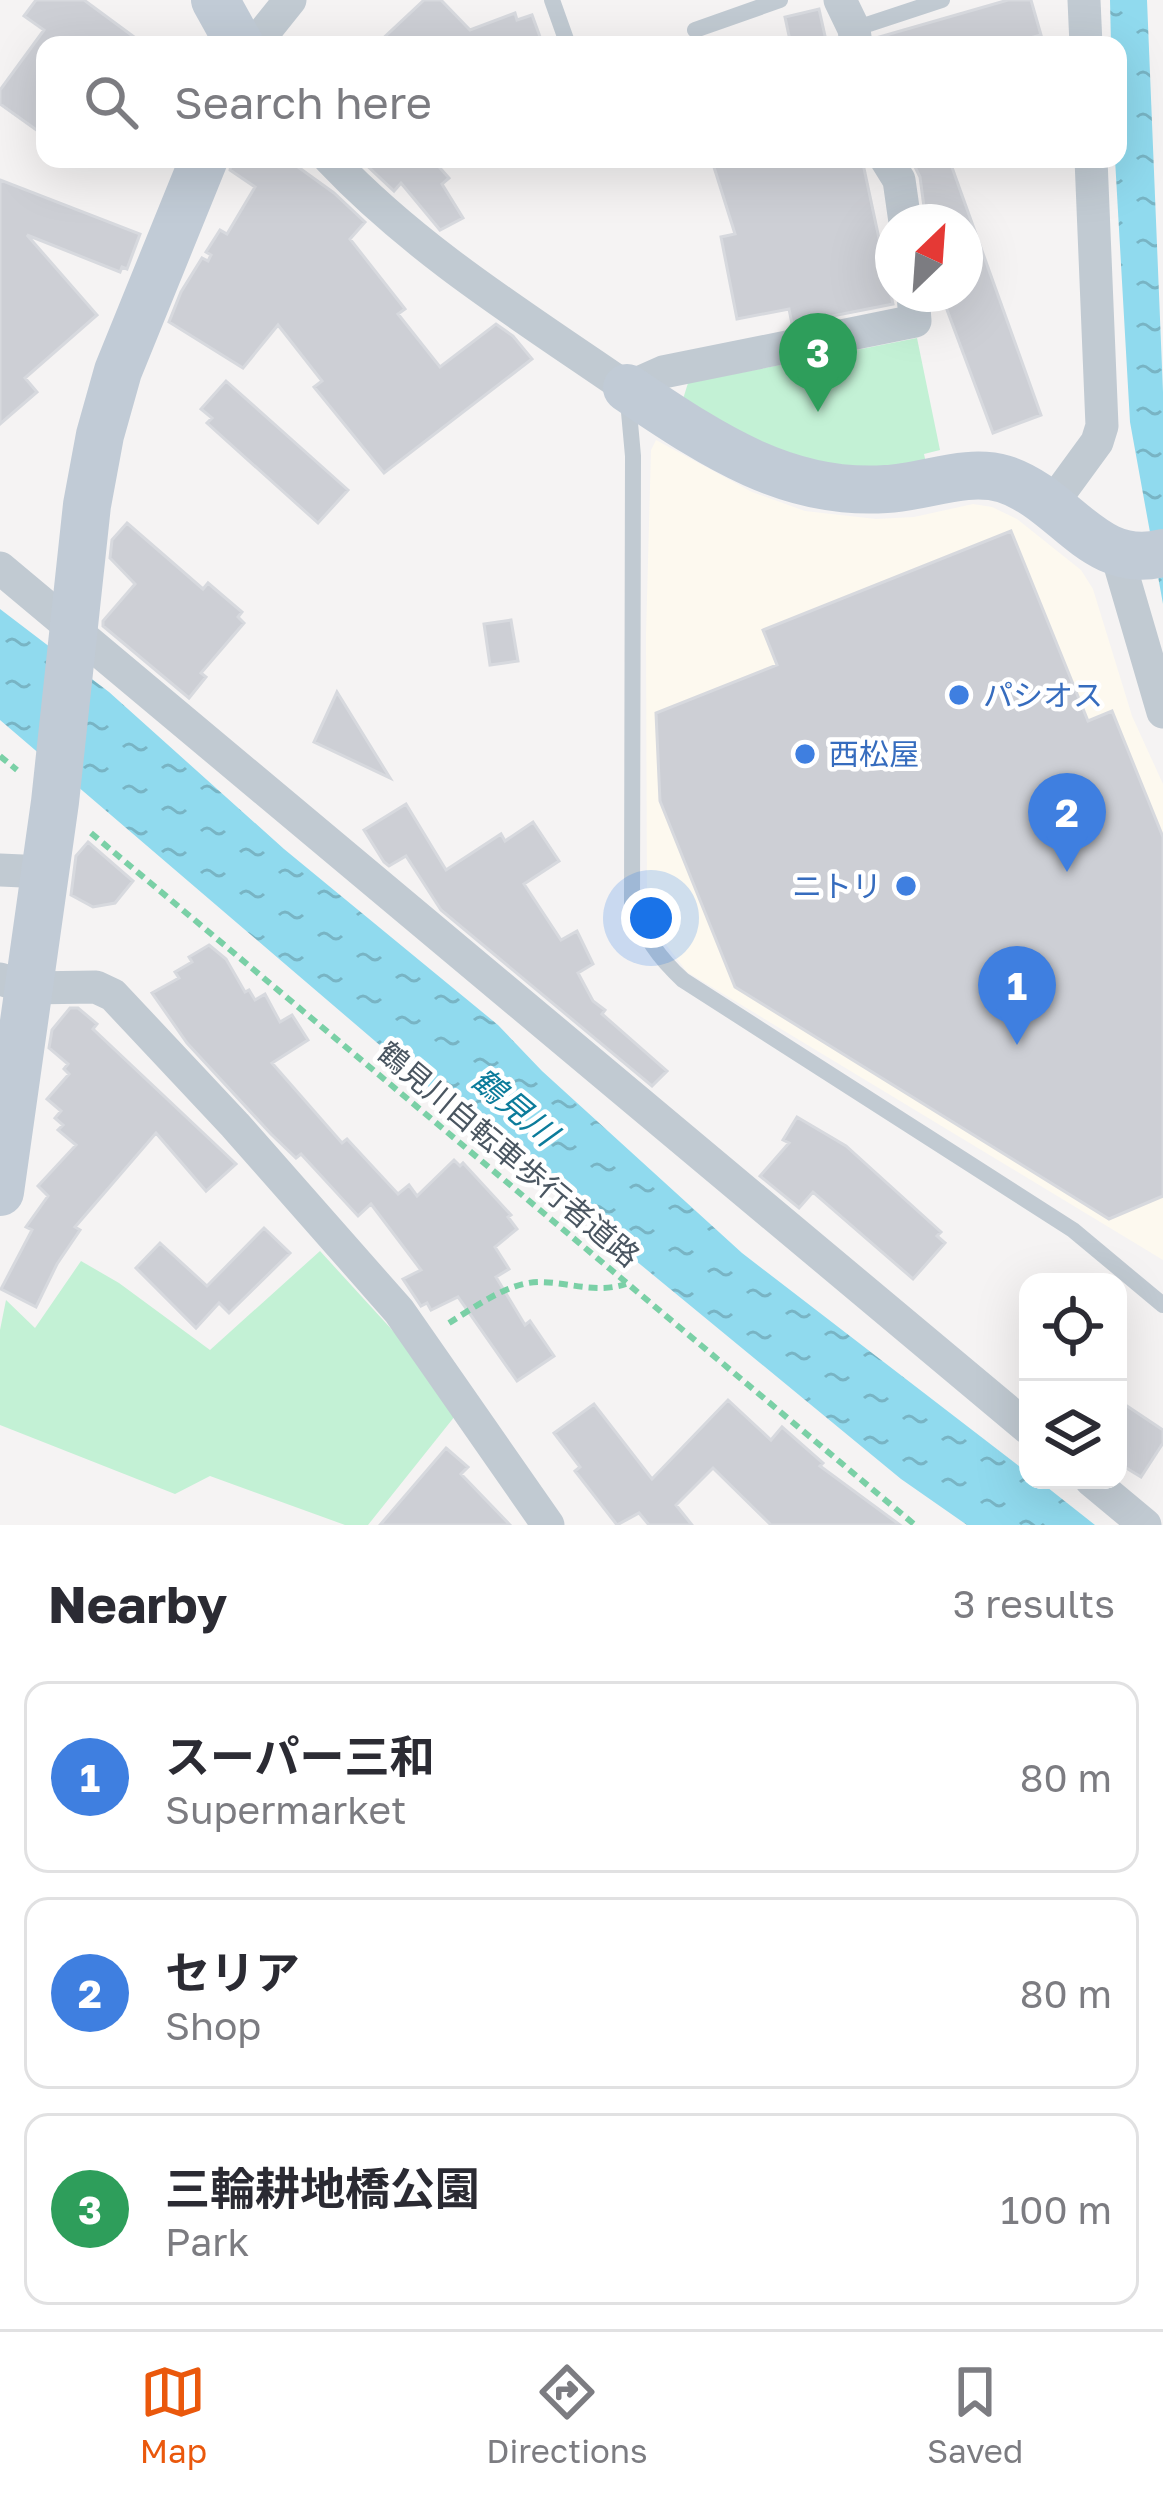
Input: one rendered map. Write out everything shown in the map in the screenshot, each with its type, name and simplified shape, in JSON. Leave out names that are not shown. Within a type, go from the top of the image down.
[{"type":"street","points":[[214,0],[235,36]]},
{"type":"street","points":[[261,36],[290,0]]},
{"type":"street","points":[[1084,0],[1086,36]]},
{"type":"street","points":[[0,1192],[22,871],[54,789],[88,505],[112,392],[200,168]]},
{"type":"street","points":[[338,168],[442,261],[734,456],[802,483],[842,490],[882,490],[986,474],[1010,481],[1135,555],[1163,712]]},
{"type":"street","points":[[891,168],[902,204]]},
{"type":"street","points":[[1051,506],[1097,442],[1102,426],[1090,168]]},
{"type":"street","points":[[627,388],[663,373],[915,321],[914,312]]},
{"type":"street","points":[[0,568],[71,636],[1019,1421]]},
{"type":"street","points":[[15,984],[96,987],[113,995],[236,1125],[421,1341],[548,1525]]},
{"type":"street","points":[[1102,1489],[1145,1525]]},
{"type":"lane","points":[[552,0],[565,36]]},
{"type":"lane","points":[[695,30],[780,0]]},
{"type":"lane","points":[[850,25],[942,0]]},
{"type":"lane","points":[[627,388],[633,455],[632,905],[643,933],[656,955],[683,980],[1073,1230],[1163,1305]]},
{"type":"path","name":"鶴見川自転車歩行者道路","points":[[91,832],[915,1525]]},
{"type":"path","points":[[421,1341],[520,1284],[599,1288],[626,1284]]},
{"type":"shaded area","points":[[656,440],[752,492],[805,511],[876,519],[914,517],[973,504],[992,507],[1017,519],[1081,570],[1093,589],[1132,716],[1163,784],[1163,1260],[687,972],[664,942],[647,904],[646,635],[651,450]]},
{"type":"green space","points":[[917,338],[940,450],[924,454],[926,463],[890,467],[827,464],[770,446],[683,399],[688,383]]},
{"type":"green space","points":[[320,1251],[405,1344],[455,1416],[368,1525],[345,1525],[210,1476],[175,1494],[0,1425],[0,1330],[6,1300],[35,1328],[81,1261],[210,1350]]},
{"type":"water","points":[[1110,0],[1147,0],[1163,392],[1163,604],[1130,422],[1116,168],[1127,168],[1127,36],[1111,36]]},
{"type":"water","name":"鶴見川","points":[[0,609],[109,692],[284,849],[498,1025],[742,1253],[1019,1466],[1019,1489],[1049,1489],[1095,1525],[967,1525],[901,1479],[528,1172],[0,720]]},
{"type":"building","points":[[36,0],[84,0],[133,36],[40,36],[44,30],[24,16]]},
{"type":"building","points":[[424,0],[441,0],[470,30],[515,13],[517,20],[532,15],[540,36],[386,36]]},
{"type":"building","points":[[1008,0],[1031,0],[1041,35],[1037,36],[882,36]]},
{"type":"building","points":[[819,9],[825,36],[789,36],[785,17]]},
{"type":"building","points":[[36,41],[36,130],[0,104],[0,90]]},
{"type":"building","points":[[299,168],[365,222],[350,239],[405,309],[398,314],[440,367],[496,324],[532,359],[384,473],[314,387],[322,381],[278,325],[243,368],[169,322],[202,258],[208,261],[211,255],[206,252],[220,230],[227,234],[255,187],[230,170]]},
{"type":"building","points":[[369,168],[440,168],[449,178],[442,184],[463,218],[440,230],[401,183],[394,191]]},
{"type":"building","points":[[714,168],[864,168],[875,220],[875,308],[792,324],[789,309],[737,319],[721,237],[735,234]]},
{"type":"building","points":[[916,168],[952,168],[965,204],[924,204]]},
{"type":"building","points":[[0,180],[140,234],[127,269],[122,267],[120,272],[27,235],[97,315],[25,378],[37,392],[0,424]]},
{"type":"building","points":[[983,254],[1041,415],[993,433],[948,312],[983,312]]},
{"type":"building","points":[[226,381],[348,490],[318,523],[207,423],[212,418],[201,409]]},
{"type":"building","points":[[127,523],[203,589],[208,583],[242,612],[238,617],[244,623],[201,673],[206,677],[189,698],[103,626],[135,584],[110,558],[112,540]]},
{"type":"building","points":[[1011,531],[1088,721],[1112,711],[1163,837],[1163,1196],[1109,1219],[735,987],[660,801],[656,713],[777,665],[763,630]]},
{"type":"building","points":[[511,620],[518,661],[490,665],[484,624]]},
{"type":"building","points":[[337,692],[390,778],[314,742]]},
{"type":"building","points":[[406,804],[446,870],[501,834],[505,841],[533,822],[559,861],[524,884],[561,940],[577,931],[593,964],[578,973],[593,1001],[605,1010],[602,1014],[667,1071],[652,1086],[441,910],[406,856],[389,866],[384,862],[364,830]]},
{"type":"building","points":[[88,842],[133,881],[115,903],[93,907],[71,895],[76,856]]},
{"type":"building","points":[[209,945],[226,959],[245,992],[249,990],[255,1000],[265,994],[280,1022],[292,1015],[308,1040],[272,1063],[342,1143],[347,1139],[398,1194],[409,1185],[417,1196],[454,1160],[460,1166],[463,1163],[511,1215],[517,1229],[495,1247],[509,1269],[496,1277],[525,1325],[530,1321],[554,1356],[517,1381],[458,1297],[431,1310],[427,1303],[421,1306],[403,1279],[421,1270],[371,1204],[358,1216],[301,1154],[296,1158],[271,1134],[187,1043],[152,993],[179,978],[175,972]]},
{"type":"building","points":[[70,1008],[78,1008],[97,1024],[93,1029],[236,1164],[206,1191],[156,1133],[75,1227],[80,1230],[36,1307],[1,1289],[32,1230],[26,1227],[48,1196],[38,1186],[76,1145],[58,1130],[63,1125],[55,1118],[61,1111],[47,1099],[69,1074],[64,1069],[68,1064],[49,1048],[52,1030]]},
{"type":"building","points":[[797,1117],[846,1146],[941,1232],[937,1236],[945,1243],[913,1279],[813,1192],[799,1208],[760,1176],[789,1143],[783,1140]]},
{"type":"building","points":[[264,1228],[290,1253],[229,1313],[219,1303],[196,1328],[136,1268],[160,1243],[207,1286]]},
{"type":"building","points":[[728,1400],[771,1440],[782,1427],[823,1463],[820,1466],[900,1525],[771,1525],[713,1468],[676,1505],[692,1525],[649,1525],[639,1513],[617,1525],[575,1471],[580,1467],[554,1433],[594,1404],[652,1479]]},
{"type":"building","points":[[1127,1406],[1163,1430],[1163,1443],[1141,1477],[1127,1468]]},
{"type":"building","points":[[446,1448],[468,1467],[461,1474],[510,1525],[380,1525]]},
{"type":"place","name":"三輪耕地橋公園","points":[[818,412]]},
{"type":"place","name":"パシオス","points":[[959,695]]},
{"type":"place","name":"西松屋","points":[[805,754]]},
{"type":"place","name":"セリア","points":[[1067,872]]},
{"type":"place","name":"ニトリ","points":[[906,886]]},
{"type":"place","name":"スーパー三和","points":[[1017,1045]]}]
